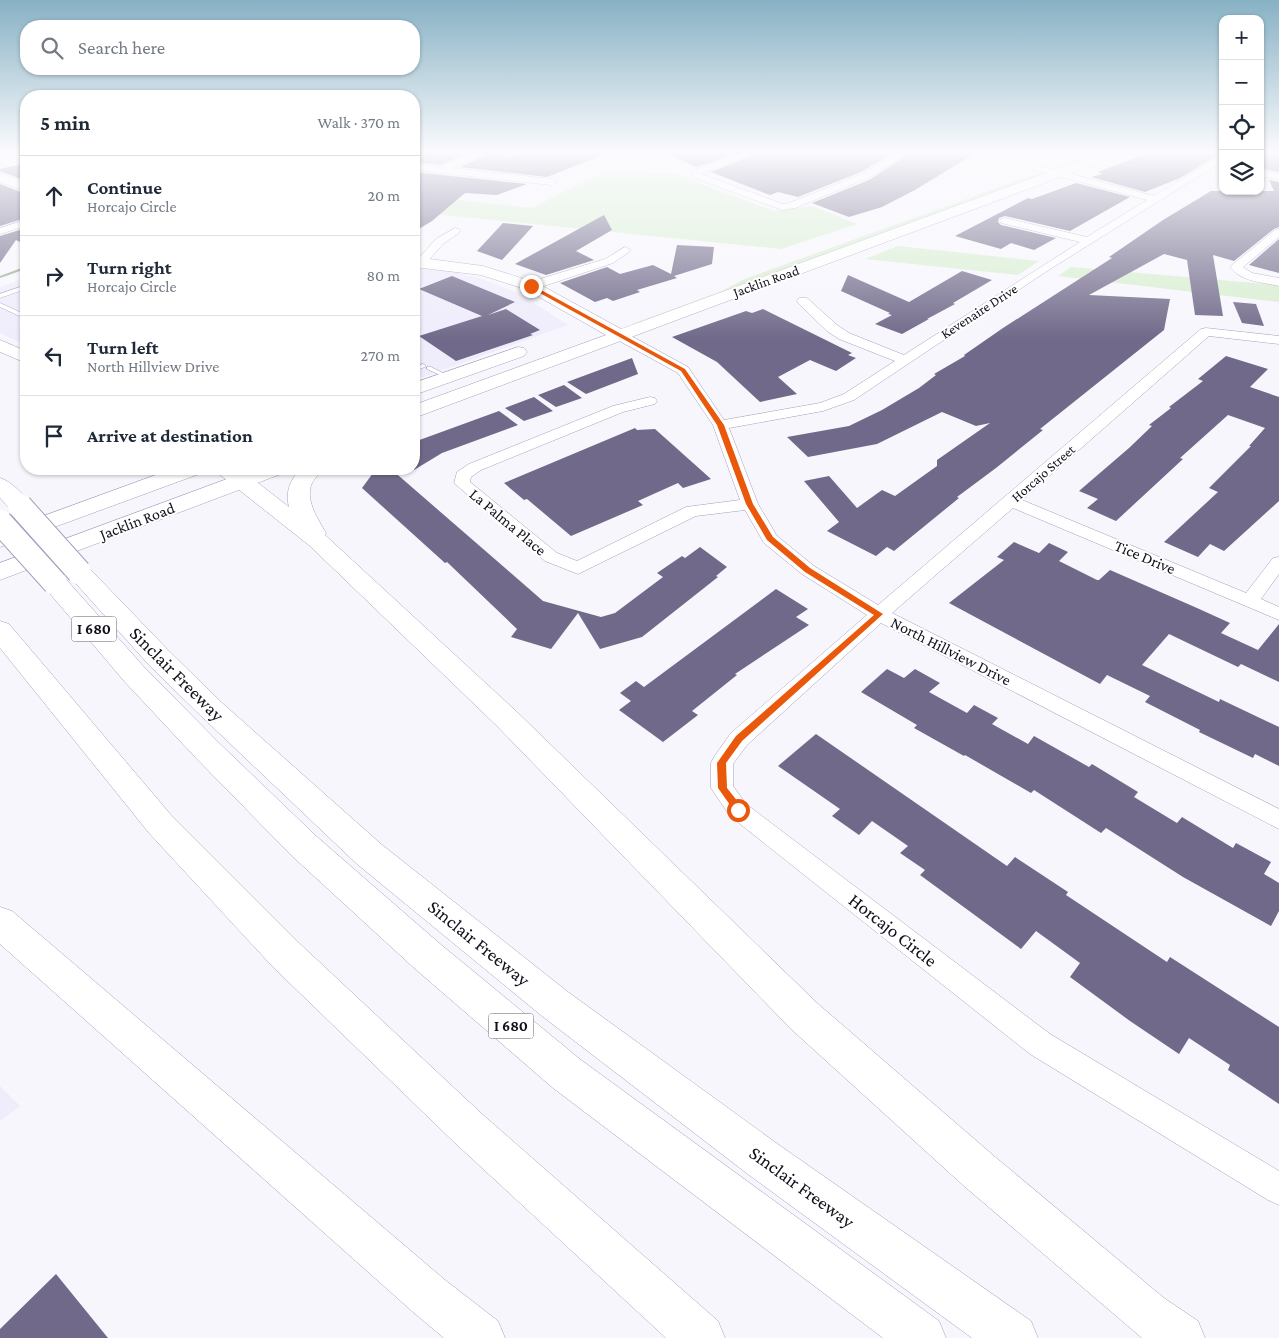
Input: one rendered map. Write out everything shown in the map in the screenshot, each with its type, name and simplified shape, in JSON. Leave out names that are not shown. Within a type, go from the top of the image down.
[{"type":"main road","name":"Jacklin Road","points":[[763,267],[912,213]]},
{"type":"main road","name":"Jacklin Road","points":[[420,410],[618,327],[942,213]]},
{"type":"main road","name":"North Hillview Drive","points":[[420,265],[484,271],[531,286],[599,324],[618,327]]},
{"type":"main road","points":[[672,299],[699,290]]},
{"type":"main road","points":[[580,331],[599,324]]},
{"type":"main road","points":[[0,345],[20,355]]},
{"type":"main road","points":[[420,387],[533,347]]},
{"type":"main road","name":"Jacklin Road","points":[[0,540],[175,475]]},
{"type":"main road","name":"Jacklin Road","points":[[0,572],[235,475]]},
{"type":"main road","points":[[235,475],[318,541],[507,719],[804,1016],[979,1171],[1148,1314],[1181,1338]]},
{"type":"main road","points":[[306,475],[302,479],[298,503],[318,541]]},
{"type":"main road","name":"Sinclair Freeway","points":[[0,485],[159,658],[211,709],[369,854],[555,1004],[764,1160],[1014,1338]]},
{"type":"main road","name":"I 680","points":[[0,522],[134,674],[206,750],[304,846],[426,955],[567,1074],[922,1338]]},
{"type":"main road","points":[[0,630],[160,824],[286,955],[468,1128],[701,1338]]},
{"type":"main road","points":[[0,922],[429,1296],[481,1338]]},
{"type":"street","name":"Kevenaire Drive","points":[[720,425],[823,407],[849,397],[1130,213]]},
{"type":"street","points":[[1006,221],[1087,240]]},
{"type":"street","points":[[0,231],[20,225]]},
{"type":"street","points":[[420,261],[440,240],[455,231]]},
{"type":"street","points":[[1279,232],[1236,267],[1248,276],[1279,282]]},
{"type":"street","points":[[531,286],[610,261],[625,250]]},
{"type":"street","points":[[803,301],[832,328],[844,336],[905,360]]},
{"type":"street","name":"North Hillview Drive","points":[[618,327],[683,370],[720,425],[750,504],[770,538],[808,570],[879,614],[1279,820]]},
{"type":"street","name":"Horcajo Street","points":[[879,614],[1206,332],[1279,340]]},
{"type":"street","name":"La Palma Place","points":[[650,401],[618,409],[475,467],[463,475],[462,484],[551,557],[578,568],[692,511],[750,504]]},
{"type":"street","name":"Tice Drive","points":[[1011,501],[1279,614]]},
{"type":"street","points":[[1249,602],[1279,562]]},
{"type":"street","name":"Horcajo Circle","points":[[879,614],[739,739],[722,763],[722,788],[738,810],[1040,1044],[1279,1189]]},
{"type":"lane","points":[[0,296],[20,289]]},
{"type":"lane","points":[[0,305],[20,314]]},
{"type":"lane","points":[[420,368],[426,367],[448,377]]},
{"type":"shaded area","points":[[420,268],[450,271],[482,279],[518,293],[568,325],[423,377],[420,376]]},
{"type":"shaded area","points":[[20,280],[20,342],[0,333],[0,287]]},
{"type":"shaded area","points":[[0,1086],[20,1106],[0,1121]]},
{"type":"green space","points":[[428,213],[831,213],[857,224],[781,249]]},
{"type":"green space","points":[[926,213],[937,213],[635,325],[635,323],[722,291],[745,279]]},
{"type":"green space","points":[[898,246],[1039,261],[1018,275],[865,259]]},
{"type":"green space","points":[[1071,267],[1279,285],[1279,302],[1058,276]]},
{"type":"building","points":[[0,213],[20,213],[20,220],[0,226]]},
{"type":"building","points":[[420,213],[441,213],[420,228]]},
{"type":"building","points":[[840,213],[861,213],[849,217]]},
{"type":"building","points":[[998,213],[1101,213],[1070,231],[1005,216],[999,218],[998,222],[1001,225],[1056,238],[1034,250],[1011,243],[1001,249],[955,236]]},
{"type":"building","points":[[1174,213],[1279,213],[1279,227],[1234,261],[1213,255],[1223,316],[1195,315],[1187,260],[1164,254],[1089,295],[1170,299],[1164,330],[1040,429],[1043,430],[957,497],[959,498],[894,551],[887,547],[876,556],[827,531],[839,522],[804,481],[829,476],[857,508],[882,490],[895,496],[937,466],[937,460],[990,423],[976,426],[942,412],[877,444],[808,457],[787,437],[849,426],[882,410],[919,388],[936,375],[934,374],[965,356],[1003,328],[1112,258],[1109,257]]},
{"type":"building","points":[[604,215],[612,230],[576,251],[594,260],[546,275],[515,264]]},
{"type":"building","points":[[503,223],[533,226],[502,260],[477,251]]},
{"type":"building","points":[[20,230],[20,242],[16,240],[0,263],[0,236]]},
{"type":"building","points":[[1279,239],[1279,273],[1249,265]]},
{"type":"building","points":[[677,245],[714,247],[712,264],[674,276],[677,278],[637,290],[640,292],[613,301],[607,298],[595,302],[560,283],[607,267],[620,274],[653,265],[671,274]]},
{"type":"building","points":[[962,271],[992,280],[953,303],[955,304],[902,334],[875,324],[892,315],[888,314],[890,313],[841,291],[848,275],[909,302]]},
{"type":"building","points":[[452,276],[515,302],[488,315],[506,309],[540,330],[530,334],[533,335],[456,361],[420,336],[482,316],[420,289]]},
{"type":"building","points":[[1233,302],[1256,304],[1264,326],[1242,323]]},
{"type":"building","points":[[763,309],[852,353],[848,355],[856,358],[836,371],[810,360],[778,377],[797,394],[760,402],[717,362],[672,337],[746,311],[752,313]]},
{"type":"building","points":[[1226,356],[1268,369],[1250,387],[1279,397],[1279,501],[1224,551],[1210,544],[1198,557],[1164,542],[1218,492],[1209,488],[1251,446],[1249,446],[1265,428],[1228,415],[1180,458],[1183,459],[1116,521],[1087,508],[1098,499],[1079,491],[1129,448],[1152,426],[1149,425],[1171,408],[1169,407],[1203,381],[1198,379]]},
{"type":"building","points":[[632,358],[638,374],[586,394],[567,382]]},
{"type":"building","points":[[564,385],[582,398],[556,407],[538,395]]},
{"type":"building","points":[[534,397],[553,411],[524,421],[505,408]]},
{"type":"building","points":[[499,411],[518,425],[442,453],[420,466],[420,440]]},
{"type":"building","points":[[635,428],[637,430],[655,429],[711,479],[683,488],[678,483],[638,501],[643,505],[571,536],[527,499],[524,500],[504,483]]},
{"type":"building","points":[[372,475],[398,475],[543,601],[601,617],[615,613],[663,577],[657,573],[682,556],[685,558],[700,547],[727,567],[716,576],[718,577],[642,637],[600,649],[578,613],[551,649],[511,637],[517,629],[447,562],[445,563],[362,488]]},
{"type":"building","points":[[1014,542],[1039,553],[1049,543],[1068,552],[1059,561],[1097,580],[1110,570],[1197,608],[1230,623],[1221,633],[1258,650],[1279,624],[1279,682],[1241,664],[1238,667],[1169,634],[1142,665],[1219,702],[1220,699],[1279,727],[1279,766],[1255,754],[1253,758],[1199,732],[1200,730],[1145,702],[1150,696],[1107,675],[1100,684],[949,603],[1004,560],[997,557]]},
{"type":"building","points":[[776,589],[808,609],[796,617],[809,625],[735,674],[737,675],[692,711],[698,715],[663,742],[619,710],[631,701],[620,693],[636,681],[644,687]]},
{"type":"building","points":[[887,669],[904,678],[915,669],[940,683],[929,692],[967,713],[974,705],[998,718],[992,724],[1028,744],[1034,736],[1089,767],[1092,764],[1138,792],[1134,797],[1177,823],[1182,817],[1233,848],[1236,843],[1271,862],[1264,874],[1279,883],[1279,911],[1271,926],[1183,877],[1106,828],[1101,833],[1034,790],[1031,793],[914,728],[917,725],[861,692]]},
{"type":"building","points":[[816,734],[1007,866],[1015,857],[1068,892],[1066,895],[1167,962],[1170,957],[1279,1027],[1279,1104],[1228,1070],[1230,1065],[1189,1038],[1179,1054],[1130,1021],[1070,977],[1080,963],[1036,931],[1021,949],[920,875],[925,870],[900,853],[908,846],[872,821],[859,835],[832,816],[840,809],[778,766]]},
{"type":"building","points":[[56,1274],[108,1338],[0,1338],[0,1329]]},
{"type":"waterway","points":[[0,277],[20,270]]},
{"type":"route","points":[[531,286],[683,370],[720,425],[750,504],[770,538],[808,570],[879,614],[739,739],[722,763],[722,788],[738,810]]}]
